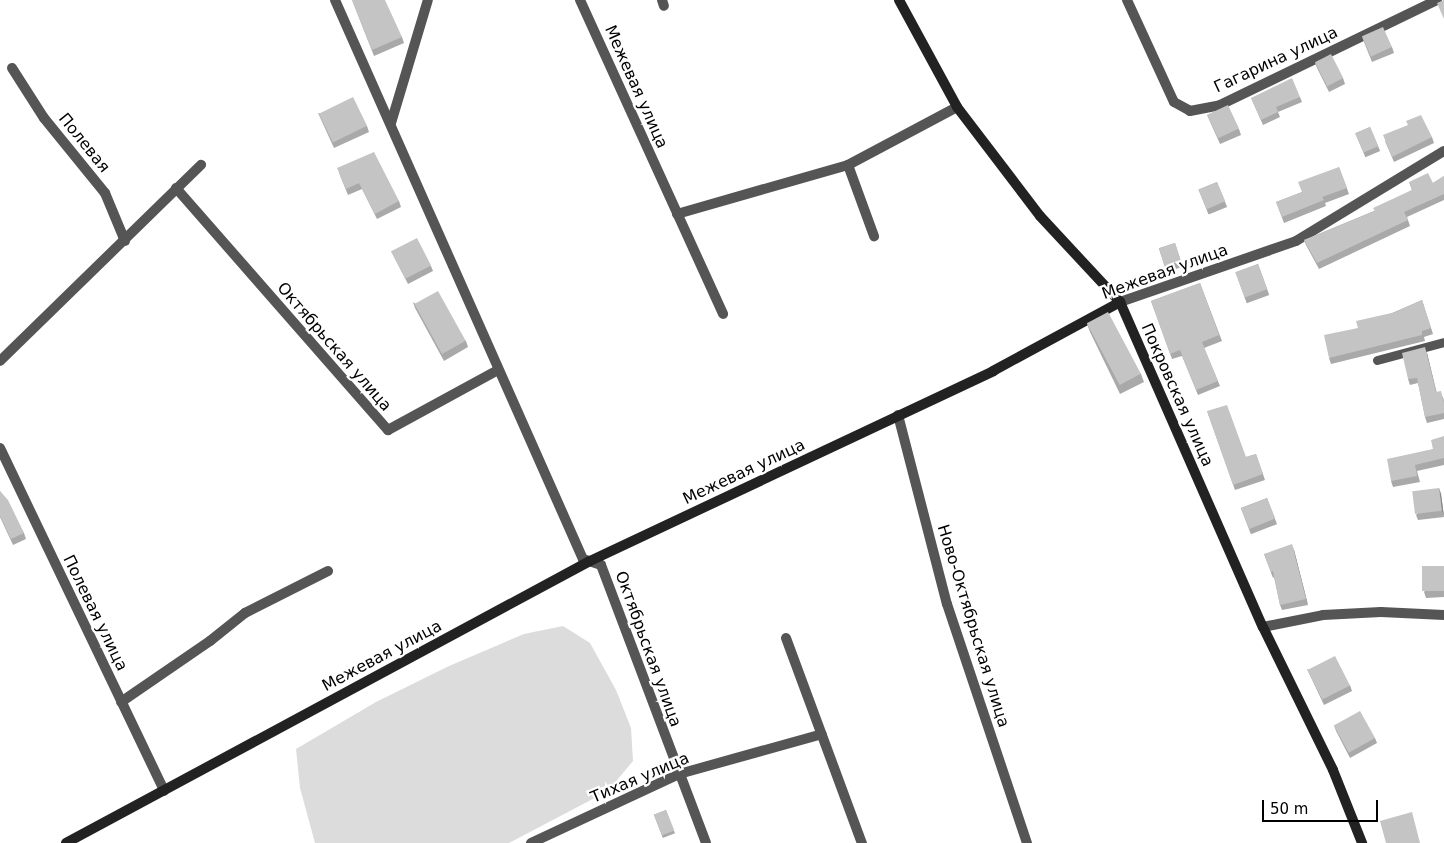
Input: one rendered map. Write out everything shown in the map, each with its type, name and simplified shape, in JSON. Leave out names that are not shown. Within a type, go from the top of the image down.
[{"type":"street","name":"Октябрьская улица","points":[[335,0],[583,559],[601,566],[706,843]]},
{"type":"street","points":[[391,123],[428,0]]},
{"type":"street","name":"Межевая улица","points":[[580,0],[723,314]]},
{"type":"street","name":"Покровская улица","points":[[899,0],[957,107],[1040,216],[1120,302],[1263,626],[1333,770],[1362,843]]},
{"type":"street","name":"Гагарина улица","points":[[1127,0],[1174,102],[1190,112],[1220,105],[1437,0]]},
{"type":"street","name":"Полевая","points":[[12,68],[44,118],[105,193],[126,241]]},
{"type":"street","points":[[677,214],[848,165],[957,107]]},
{"type":"street","name":"Межевая улица","points":[[66,843],[590,561],[993,371],[1120,302],[1296,241],[1444,151]]},
{"type":"street","points":[[0,361],[126,241],[176,188],[201,165]]},
{"type":"street","points":[[848,165],[874,236]]},
{"type":"street","name":"Октябрьская улица","points":[[176,188],[388,430],[498,370]]},
{"type":"street","name":"Ново-Октябрьская улица","points":[[898,415],[947,604],[1027,843]]},
{"type":"street","name":"Полевая улица","points":[[0,448],[164,791]]},
{"type":"street","points":[[121,702],[210,641],[245,613],[328,571]]},
{"type":"street","points":[[1263,626],[1323,615],[1381,612],[1444,614]]},
{"type":"street","points":[[786,638],[862,843]]},
{"type":"street","name":"Тихая улица","points":[[531,843],[679,774],[822,734]]},
{"type":"lane","points":[[1377,360],[1444,342]]},
{"type":"shaded area","points":[[563,626],[590,643],[616,690],[631,728],[633,761],[608,791],[509,843],[315,843],[300,788],[296,749],[376,702],[449,666],[524,634]]},
{"type":"building","points":[[352,0],[385,0],[402,37],[372,50]]},
{"type":"building","points":[[1444,0],[1444,19],[1437,3]]},
{"type":"building","points":[[1383,27],[1392,47],[1371,56],[1362,36]]},
{"type":"building","points":[[1331,54],[1343,78],[1327,86],[1315,62]]},
{"type":"building","points":[[1292,78],[1300,97],[1276,107],[1278,112],[1261,120],[1251,98]]},
{"type":"building","points":[[353,97],[367,126],[333,142],[319,114]]},
{"type":"building","points":[[1228,105],[1239,129],[1218,138],[1207,115]]},
{"type":"building","points":[[1421,115],[1432,137],[1392,157],[1383,135],[1408,125],[1406,121]]},
{"type":"building","points":[[1370,127],[1378,146],[1363,153],[1355,133]]},
{"type":"building","points":[[374,152],[399,201],[375,214],[359,183],[346,189],[337,168]]},
{"type":"building","points":[[1339,167],[1347,188],[1322,197],[1324,200],[1282,217],[1276,202],[1302,192],[1298,182]]},
{"type":"building","points":[[1428,173],[1433,183],[1444,176],[1444,194],[1404,212],[1408,220],[1317,263],[1304,240],[1375,211],[1373,208],[1412,190],[1409,182]]},
{"type":"building","points":[[1217,182],[1225,201],[1207,209],[1199,190]]},
{"type":"building","points":[[417,238],[431,266],[405,279],[391,251]]},
{"type":"building","points":[[1175,243],[1181,261],[1165,266],[1159,248]]},
{"type":"building","points":[[1258,264],[1267,289],[1245,298],[1235,272]]},
{"type":"building","points":[[1200,283],[1219,335],[1202,342],[1218,381],[1196,390],[1180,350],[1170,354],[1151,301]]},
{"type":"building","points":[[438,291],[466,341],[442,354],[414,304]]},
{"type":"building","points":[[1422,300],[1431,328],[1422,331],[1422,335],[1329,358],[1324,335],[1358,328],[1356,321],[1396,312]]},
{"type":"building","points":[[1108,312],[1141,374],[1120,385],[1087,323]]},
{"type":"building","points":[[1425,347],[1436,392],[1441,391],[1444,413],[1425,417],[1417,378],[1408,379],[1402,353]]},
{"type":"building","points":[[1227,405],[1246,457],[1256,454],[1263,474],[1233,485],[1207,411]]},
{"type":"building","points":[[1444,436],[1444,458],[1415,465],[1417,476],[1391,481],[1387,459],[1433,449],[1431,440]]},
{"type":"building","points":[[1439,488],[1442,511],[1415,514],[1412,491]]},
{"type":"building","points":[[0,491],[8,500],[24,533],[11,539],[0,516]]},
{"type":"building","points":[[1267,498],[1275,518],[1249,529],[1241,508]]},
{"type":"building","points":[[1292,544],[1306,599],[1280,605],[1273,571],[1271,572],[1264,554]]},
{"type":"building","points":[[1422,566],[1444,566],[1444,591],[1422,591]]},
{"type":"building","points":[[1335,656],[1350,685],[1322,699],[1307,670]]},
{"type":"building","points":[[1360,711],[1375,738],[1349,753],[1334,726]]},
{"type":"building","points":[[666,810],[674,830],[662,835],[654,815]]},
{"type":"building","points":[[1412,812],[1420,843],[1386,843],[1380,821]]}]
